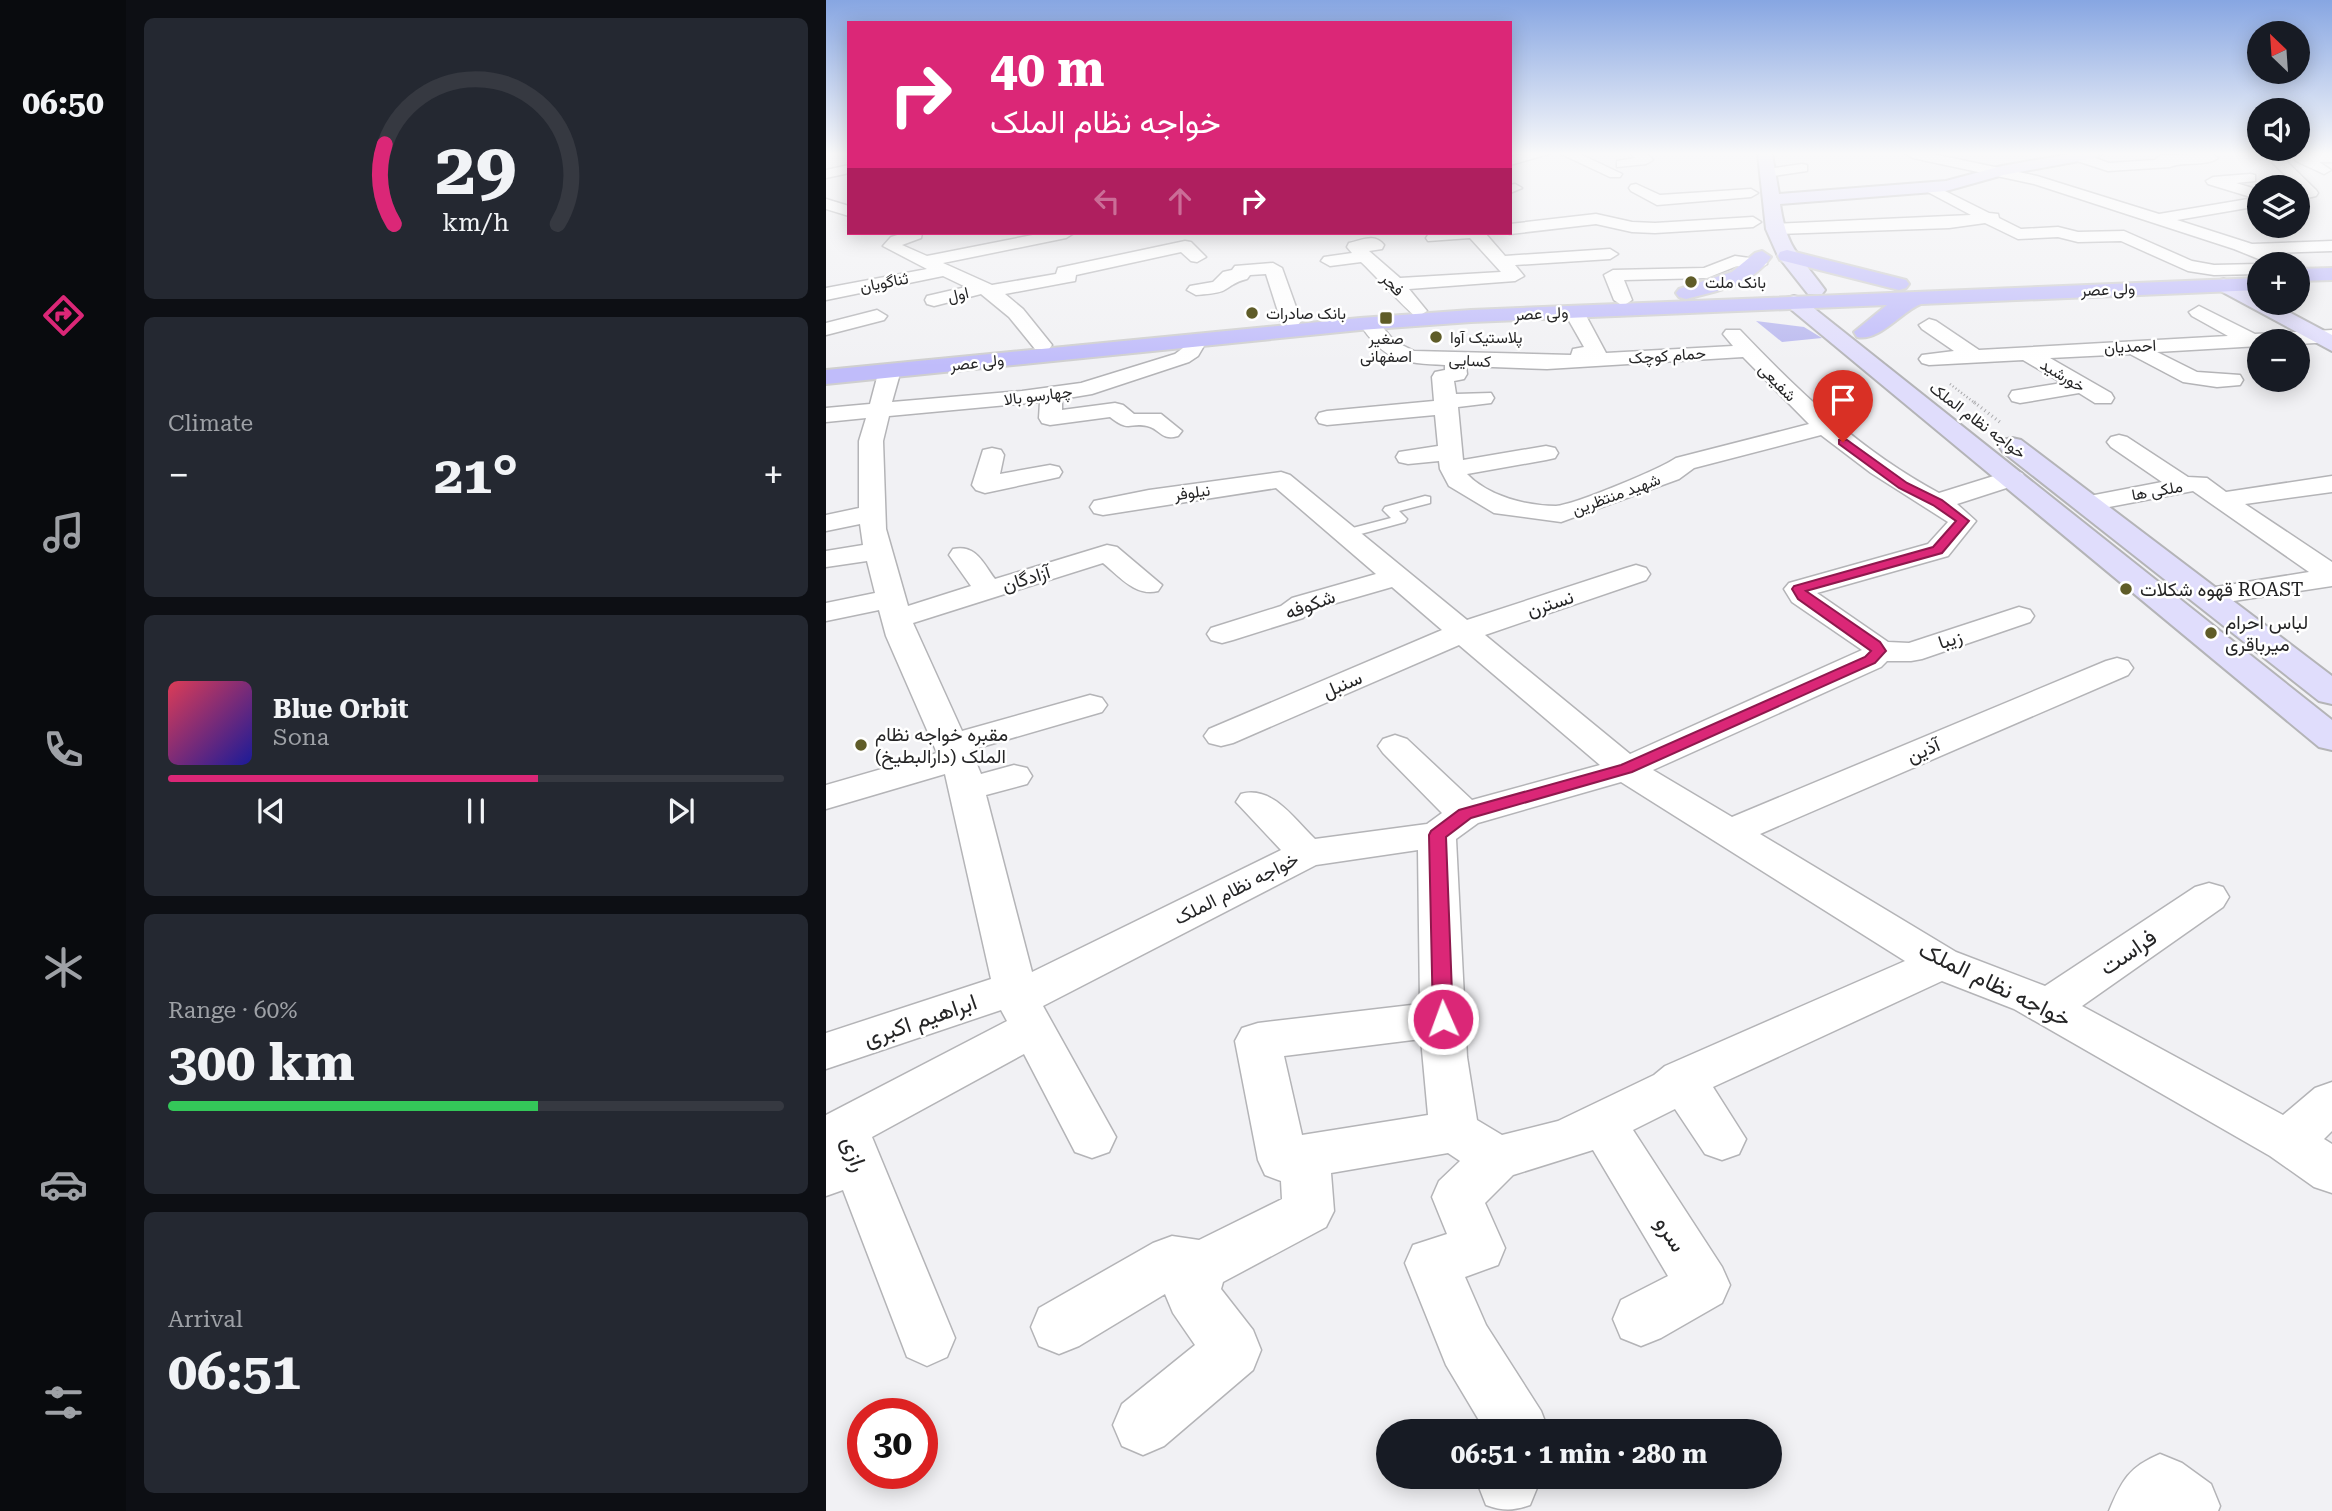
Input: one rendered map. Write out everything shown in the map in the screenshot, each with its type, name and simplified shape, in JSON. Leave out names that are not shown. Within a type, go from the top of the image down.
[{"type":"main road","points":[[1679,302],[1734,278],[1772,274],[1754,225]]},
{"type":"main road","points":[[1774,225],[1787,256],[1821,306]]},
{"type":"main road","points":[[1787,256],[1915,291]]},
{"type":"main road","name":"ولی عصر","points":[[826,377],[1194,346],[1369,323],[1574,312],[1679,302],[1772,274],[1821,306],[1915,291],[2247,277]]},
{"type":"main road","name":"خواجه نظام الملک","points":[[1772,274],[1865,332],[2332,693]]},
{"type":"main road","points":[[2310,275],[2332,274]]},
{"type":"main road","points":[[2310,278],[2332,282]]},
{"type":"main road","name":"ولی عصر","points":[[1915,291],[2247,284]]},
{"type":"main road","points":[[2224,285],[2327,338]]},
{"type":"main road","points":[[1865,332],[1915,291]]},
{"type":"main road","name":"ولی عصر","points":[[826,366],[1416,311],[1623,300],[1679,302]]},
{"type":"main road","points":[[1679,302],[1821,306]]},
{"type":"main road","name":"خواجه نظام الملک","points":[[1821,306],[2013,478],[2332,739]]},
{"type":"main road","points":[[2178,613],[2214,602]]},
{"type":"street","points":[[1518,228],[1544,225]]},
{"type":"street","points":[[1617,225],[1655,228],[1712,225]]},
{"type":"street","points":[[1775,229],[1901,225]]},
{"type":"street","points":[[1951,225],[1966,234]]},
{"type":"street","points":[[2000,225],[2018,234],[2058,232],[2078,237],[2124,236],[2188,266],[2214,270],[2247,269]]},
{"type":"street","points":[[2177,225],[2256,252]]},
{"type":"street","points":[[915,235],[897,240],[891,246],[986,290],[1016,313],[1042,345]]},
{"type":"street","points":[[924,262],[1056,235]]},
{"type":"street","points":[[1155,235],[1172,248],[1185,246],[1197,257]]},
{"type":"street","points":[[1396,284],[1453,274],[1515,276],[1477,235]]},
{"type":"street","points":[[2147,247],[2181,246]]},
{"type":"street","points":[[2246,248],[2332,246]]},
{"type":"street","name":"اول","points":[[934,300],[1069,277],[1064,272],[1141,259],[1172,248]]},
{"type":"street","name":"فجر","points":[[1314,249],[1332,262],[1369,249],[1416,311]]},
{"type":"street","points":[[1709,253],[1772,274]]},
{"type":"street","points":[[1501,261],[1610,254]]},
{"type":"street","points":[[1623,300],[1613,275],[1707,273],[1735,261],[1772,274]]},
{"type":"street","points":[[1196,290],[1219,286],[1229,276],[1241,275],[1241,270],[1273,268],[1291,321]]},
{"type":"street","name":"ثناگویان","points":[[826,294],[942,271]]},
{"type":"street","points":[[1491,277],[1505,306]]},
{"type":"street","points":[[1574,312],[1597,352],[1580,353],[1585,360]]},
{"type":"street","points":[[2199,312],[2247,338]]},
{"type":"street","points":[[826,329],[877,316]]},
{"type":"street","name":"کسایی","points":[[1369,323],[1380,341],[1392,352],[1412,357],[1547,363],[1585,360]]},
{"type":"street","points":[[1929,325],[1972,354]]},
{"type":"street","name":"شفیعی","points":[[1730,330],[1824,427],[1903,485],[1937,502],[1963,521],[1938,550],[1799,589],[1802,596],[1875,645],[1879,651]]},
{"type":"street","points":[[2075,330],[2101,348]]},
{"type":"street","name":"احمدیان","points":[[1929,359],[1972,354],[2101,348],[2134,342],[2247,340]]},
{"type":"street","points":[[2134,342],[2182,377],[2214,382],[2232,380]]},
{"type":"street","points":[[2194,343],[2241,368],[2247,368]]},
{"type":"street","name":"چهارسو بالا","points":[[826,415],[1084,389],[1182,358],[1194,346]]},
{"type":"street","name":"حمام کوچک","points":[[1585,360],[1696,349],[1749,351]]},
{"type":"street","name":"خورشید","points":[[2024,352],[2102,398]]},
{"type":"street","points":[[1451,461],[1443,377],[1455,374],[1455,360]]},
{"type":"street","points":[[890,370],[871,440],[873,529],[901,636],[958,764],[1021,1005],[1092,1137]]},
{"type":"street","points":[[2020,396],[2083,386]]},
{"type":"street","points":[[1052,394],[1050,418],[1054,454]]},
{"type":"street","points":[[1326,418],[1483,398]]},
{"type":"street","points":[[992,455],[985,485],[1054,454],[1115,410],[1129,421],[1153,419],[1170,431]]},
{"type":"street","name":"شهید منتظرین","points":[[1451,461],[1458,481],[1503,507],[1561,514],[1670,474],[1685,463],[1824,427]]},
{"type":"street","points":[[2119,442],[2183,485]]},
{"type":"street","points":[[1408,457],[1451,461],[1546,453]]},
{"type":"street","points":[[1937,502],[2013,478]]},
{"type":"street","name":"نیلوفر","points":[[1103,507],[1281,480]]},
{"type":"street","name":"خواجه نظام الملک","points":[[1281,480],[1626,769],[1941,963],[2029,997],[2287,1141],[2332,1171]]},
{"type":"street","name":"ملکی ها","points":[[2088,503],[2198,483],[2332,576]]},
{"type":"street","points":[[2221,500],[2332,484]]},
{"type":"street","points":[[826,523],[873,513]]},
{"type":"street","points":[[2298,552],[2332,546]]},
{"type":"street","points":[[826,559],[879,551]]},
{"type":"street","name":"آزادگان","points":[[826,611],[894,609],[988,590],[1107,553],[1148,585]]},
{"type":"street","points":[[963,555],[988,590]]},
{"type":"street","name":"نسترن","points":[[1463,632],[1636,574]]},
{"type":"street","points":[[2214,602],[2332,576]]},
{"type":"street","name":"شکوفه","points":[[1222,634],[1292,612],[1302,604],[1398,577]]},
{"type":"street","name":"زیبا","points":[[1879,651],[1912,652],[2019,616]]},
{"type":"street","name":"سنبل","points":[[1221,736],[1463,632]]},
{"type":"street","points":[[1626,769],[1870,660],[1879,651]]},
{"type":"street","name":"آذین","points":[[1729,833],[2117,668]]},
{"type":"street","points":[[826,797],[958,764],[1090,705]]},
{"type":"street","points":[[1395,746],[1451,825],[1443,1019],[1444,1057],[1475,1145],[1457,1197],[1479,1248],[1432,1264],[1494,1419]]},
{"type":"street","points":[[958,764],[1014,776]]},
{"type":"street","name":"خواجه نظام الملک","points":[[1021,1005],[1307,853],[1451,825],[1626,769]]},
{"type":"street","points":[[1254,802],[1307,853]]},
{"type":"street","name":"فراست","points":[[2047,1007],[2209,897]]},
{"type":"street","points":[[1443,1019],[1258,1041],[1283,1160],[1567,1139],[1671,1089],[1682,1080],[1941,963]]},
{"type":"street","name":"ابراهیم اکبری","points":[[826,1051],[1021,1005]]},
{"type":"street","name":"رازی","points":[[927,1338],[841,1166],[844,1128],[1021,1005]]},
{"type":"street","points":[[1682,1080],[1722,1139]]},
{"type":"street","points":[[2287,1141],[2332,1102]]},
{"type":"street","name":"سرو","points":[[1602,1122],[1703,1285],[1641,1319]]},
{"type":"street","points":[[1059,1327],[1172,1261],[1202,1266],[1308,1211],[1306,1157]]},
{"type":"street","points":[[1143,1426],[1233,1349],[1192,1295],[1202,1266]]},
{"type":"lane","points":[[1346,534],[1400,519],[1390,510],[1424,500]]},
{"type":"shaded area","points":[[1756,321],[1804,327],[1822,338],[1782,342]]},
{"type":"place","name":"بانک ملت","points":[[1691,282]]},
{"type":"place","name":"بانک صادرات","points":[[1252,313]]},
{"type":"place","name":"صغیر اصفهانی","points":[[1386,318]]},
{"type":"place","name":"پلاستیک آوا","points":[[1436,337]]},
{"type":"place","name":"قهوه شکلات ROAST","points":[[2126,589]]},
{"type":"place","name":"لباس احرام میرباقری","points":[[2211,633]]},
{"type":"place","name":"مقبره خواجه نظام الملک (دارالبطیخ)","points":[[861,745]]},
{"type":"route","points":[[1443,1019],[1437,835],[1465,814],[1626,769],[1870,660],[1879,651],[1875,645],[1802,596],[1799,589],[1938,550],[1963,521],[1937,502],[1903,485],[1843,442]]}]
